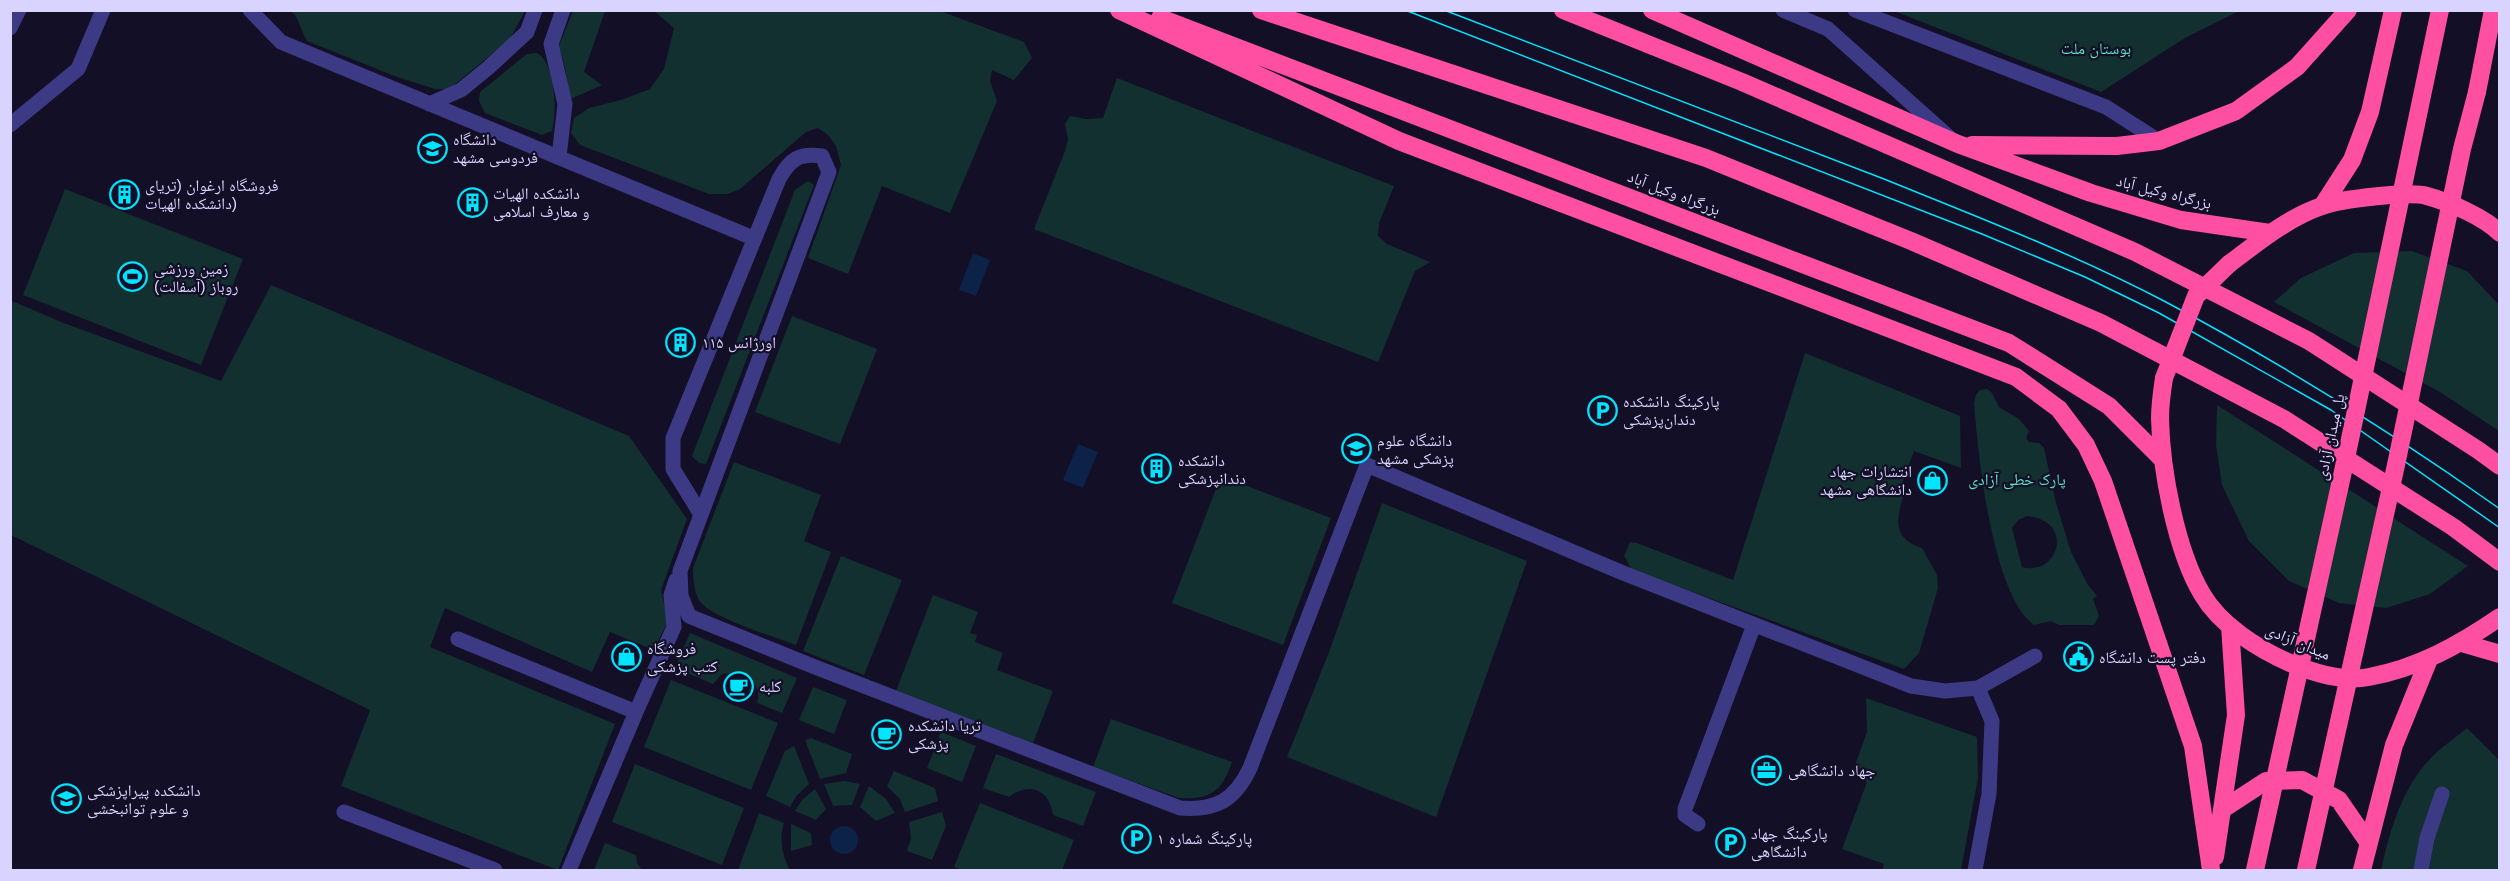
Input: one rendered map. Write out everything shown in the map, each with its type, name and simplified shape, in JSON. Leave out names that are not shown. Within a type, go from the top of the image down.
[{"type":"highway","points":[[1119,10],[1399,141],[2016,377],[2058,409],[2086,445],[2103,481],[2193,746],[2212,870]]},
{"type":"highway","name":"بزرگراه وکیل آباد","points":[[1142,10],[2009,343],[2109,406],[2163,460]]},
{"type":"highway","points":[[1261,10],[1706,158],[1911,241],[2101,323],[2284,419],[2453,527],[2499,562]]},
{"type":"highway","points":[[1563,10],[1742,82],[2135,252],[2309,341],[2478,450],[2499,466]]},
{"type":"highway","name":"بزرگراه وکیل آباد","points":[[1652,10],[1958,144],[2091,193],[2181,220],[2270,233]]},
{"type":"highway","points":[[1958,144],[2117,146],[2159,141],[2236,111],[2297,67],[2348,10]]},
{"type":"highway","points":[[2323,205],[2352,160],[2370,112],[2394,10]]},
{"type":"highway","name":"پل میدان آزادی","points":[[2255,870],[2349,444],[2440,10]]},
{"type":"highway","points":[[2306,870],[2396,465],[2493,10]]},
{"type":"highway","points":[[2270,233],[2323,205],[2378,196],[2425,195],[2488,222],[2499,233]]},
{"type":"highway","name":"میدان آزادی","points":[[2270,233],[2229,264],[2196,296],[2164,378],[2160,417],[2163,460],[2185,554],[2202,595],[2230,626],[2263,651],[2320,676],[2367,678],[2429,659],[2462,643],[2499,617]]},
{"type":"highway","points":[[2212,870],[2236,715],[2230,626]]},
{"type":"highway","points":[[2462,643],[2499,654]]},
{"type":"highway","points":[[2362,870],[2394,745],[2429,659]]},
{"type":"highway","points":[[2223,809],[2266,781],[2302,780],[2339,800],[2368,842]]},
{"type":"street","points":[[10,28],[19,10]]},
{"type":"street","points":[[10,125],[78,69],[103,10]]},
{"type":"street","points":[[250,10],[281,42],[753,238]]},
{"type":"street","points":[[429,104],[461,90],[527,33],[535,10]]},
{"type":"street","points":[[559,157],[565,104],[551,44],[563,10]]},
{"type":"street","points":[[1783,10],[1828,28],[1958,144]]},
{"type":"street","points":[[1855,10],[2106,107],[2159,141]]},
{"type":"street","points":[[527,33],[551,44]]},
{"type":"street","points":[[674,627],[671,595],[825,185],[829,172],[822,156],[807,154],[796,158],[785,168],[753,238],[673,438],[673,469],[700,513]]},
{"type":"street","points":[[569,870],[674,627],[681,619],[690,616],[815,667],[1180,808],[1198,809],[1215,806],[1243,784],[1367,465],[1623,573],[1911,686],[1945,691],[1978,688],[2035,656]]},
{"type":"street","points":[[680,571],[681,597],[690,616]]},
{"type":"street","points":[[1698,824],[1685,815],[1685,809],[1754,625]]},
{"type":"street","points":[[458,639],[636,712]]},
{"type":"street","points":[[1975,870],[1989,794],[1992,721],[1978,688]]},
{"type":"street","points":[[2421,870],[2427,838],[2442,794]]},
{"type":"street","points":[[344,812],[487,869]]},
{"type":"green space","points":[[291,11],[525,11],[510,39],[449,89],[435,89],[397,77],[307,41]]},
{"type":"green space","points":[[573,11],[605,11],[584,72],[602,85],[571,99],[565,67],[558,48]]},
{"type":"green space","points":[[654,11],[940,11],[1024,42],[1032,58],[1014,80],[992,70],[990,81],[997,101],[950,213],[882,186],[848,274],[808,258],[841,165],[836,146],[828,135],[818,128],[806,132],[740,189],[728,194],[709,194],[580,145],[571,133],[574,118],[589,108],[621,100],[650,89],[664,69],[674,28]]},
{"type":"green space","name":"بوستان ملت","points":[[1894,11],[2239,11],[2185,38],[2101,92]]},
{"type":"green space","points":[[537,53],[548,67],[554,89],[552,131],[542,135],[485,113],[479,101],[480,92],[527,54]]},
{"type":"green space","points":[[1117,78],[1394,186],[1379,223],[1378,236],[1387,244],[1430,262],[1415,271],[1378,362],[1034,229],[1065,151],[1068,139],[1065,124],[1070,116],[1086,119],[1103,118]]},
{"type":"green space","points":[[808,181],[814,185],[706,464],[699,463],[692,456],[795,190]]},
{"type":"green space","name":"زمین ورزشی روباز (آسفالت)","points":[[65,189],[243,259],[201,365],[23,295]]},
{"type":"green space","points":[[2412,251],[2467,271],[2499,305],[2499,431],[2440,392],[2274,302],[2301,278],[2354,253]]},
{"type":"green space","points":[[271,285],[629,436],[687,519],[661,590],[668,621],[654,650],[610,632],[592,672],[445,608],[430,647],[615,724],[558,870],[341,786],[370,710],[11,535],[10,300],[61,322],[221,381]]},
{"type":"green space","points":[[792,316],[877,349],[840,444],[755,412]]},
{"type":"green space","points":[[1805,353],[1960,416],[1961,468],[1914,451],[1899,492],[1904,494],[1898,520],[1901,533],[1912,544],[1922,548],[1937,575],[1938,588],[1919,653],[1904,669],[1632,570],[1624,556],[1630,542],[1637,543],[1733,580]]},
{"type":"green space","name":"پارک خطی آزادی","points":[[1987,389],[1992,393],[1999,407],[2019,419],[2029,431],[2026,438],[2029,442],[2039,443],[2044,448],[2056,503],[2071,552],[2088,585],[2097,596],[2093,599],[2099,616],[2094,625],[2059,625],[2051,621],[2034,625],[2020,609],[2007,585],[1990,522],[1979,455],[1974,403],[1980,390]],"holes":[[[2027,516],[2042,520],[2052,527],[2056,537],[2056,547],[2052,557],[2045,564],[2035,568],[2022,567],[2012,528],[2018,520]]]},
{"type":"green space","points":[[2217,405],[2468,566],[2430,594],[2386,608],[2339,603],[2289,581],[2249,541],[2222,485],[2216,445]]},
{"type":"green space","points":[[734,462],[821,495],[804,541],[831,552],[796,645],[728,620],[705,606],[696,593],[693,568]]},
{"type":"green space","points":[[1221,476],[1331,518],[1283,645],[1172,603]]},
{"type":"green space","points":[[1382,503],[1527,561],[1436,817],[1287,757],[1329,652]]},
{"type":"green space","points":[[841,556],[902,580],[864,675],[803,651]]},
{"type":"green space","points":[[933,595],[978,612],[970,633],[977,635],[975,642],[1003,653],[997,670],[1053,691],[1033,743],[896,691]]},
{"type":"green space","points":[[690,633],[797,678],[782,713],[757,703],[758,695],[754,683],[743,676],[722,674],[713,684],[675,668]]},
{"type":"green space","points":[[671,680],[778,723],[751,790],[644,747]]},
{"type":"green space","points":[[813,687],[847,700],[834,734],[799,720]]},
{"type":"green space","points":[[1866,698],[1977,737],[1978,778],[1961,870],[1882,870],[1884,864],[1842,849],[1867,782],[1852,774],[1867,732]]},
{"type":"green space","points":[[1111,719],[1232,762],[1228,772],[1214,792],[1199,797],[1179,798],[1093,767]]},
{"type":"green space","points":[[2467,728],[2499,760],[2499,870],[2381,870],[2394,821],[2407,791],[2426,763]]},
{"type":"green space","points":[[941,732],[976,746],[962,782],[927,768]]},
{"type":"green space","points":[[811,738],[852,754],[846,773],[820,779],[805,740]]},
{"type":"green space","points":[[794,746],[809,784],[797,795],[790,807],[766,796],[785,751]]},
{"type":"green space","points":[[996,754],[1096,792],[1083,826],[1053,815],[1048,799],[1037,791],[1024,790],[1009,797],[983,788]]},
{"type":"green space","points":[[635,764],[744,808],[722,865],[612,822]]},
{"type":"green space","points":[[894,771],[935,788],[938,801],[905,812],[900,799],[887,786]]},
{"type":"green space","points":[[844,781],[860,784],[852,805],[833,806],[824,784]]},
{"type":"green space","points":[[869,786],[886,799],[895,813],[876,821],[860,807]]},
{"type":"green space","points":[[815,789],[826,809],[816,820],[795,811],[802,800]]},
{"type":"green space","points":[[980,803],[1074,840],[1062,870],[962,870],[954,867]]},
{"type":"green space","points":[[942,812],[946,826],[932,860],[907,851],[911,838],[909,822]]},
{"type":"green space","points":[[759,813],[784,823],[782,847],[790,870],[738,870]]},
{"type":"green space","points":[[791,824],[811,833],[812,845],[791,851]]},
{"type":"green space","points":[[605,843],[636,855],[637,863],[642,870],[594,870]]},
{"type":"water","points":[[973,253],[990,260],[976,296],[959,290]]},
{"type":"water","points":[[1078,444],[1098,452],[1083,488],[1063,480]]},
{"type":"water","points":[[844,826],[854,830],[858,840],[854,850],[844,854],[834,850],[830,840],[834,830]]},
{"type":"tram line","points":[[1405,10],[1982,234],[2085,277],[2159,313],[2331,410],[2500,528]]},
{"type":"tram line","points":[[1444,10],[1884,179],[2096,267],[2164,301],[2294,374],[2378,426],[2500,509]]},
{"type":"place","name":"دانشگاه فردوسی مشهد","points":[[432,148]]},
{"type":"place","name":"فروشگاه ارغوان (تریای دانشکده الهیات)","points":[[124,194]]},
{"type":"place","name":"دانشکده الهیات و معارف اسلامی","points":[[472,202]]},
{"type":"place","name":"زمین ورزشی روباز (آسفالت)","points":[[133,277]]},
{"type":"place","name":"اورژانس ۱۱۵","points":[[681,342]]},
{"type":"place","name":"پارکینگ دانشکده دندان‌پزشکی","points":[[1602,410]]},
{"type":"place","name":"دانشگاه علوم پزشکی مشهد","points":[[1356,449]]},
{"type":"place","name":"دانشکده دندانپزشکی","points":[[1157,469]]},
{"type":"place","name":"انتشارات جهاد دانشگاهی مشهد","points":[[1933,480]]},
{"type":"place","name":"فروشگاه کتب پزشکی","points":[[626,657]]},
{"type":"place","name":"دفتر پست دانشگاه","points":[[2078,657]]},
{"type":"place","name":"کلبه","points":[[738,686]]},
{"type":"place","name":"تریا دانشکده پزشکی","points":[[887,734]]},
{"type":"place","name":"جهاد دانشگاهی","points":[[1767,770]]},
{"type":"place","name":"دانشکده پیراپزشکی و علوم توانبخشی","points":[[66,799]]},
{"type":"place","name":"پارکینگ شماره ۱","points":[[1136,838]]},
{"type":"place","name":"پارکینگ جهاد دانشگاهی","points":[[1730,842]]}]
